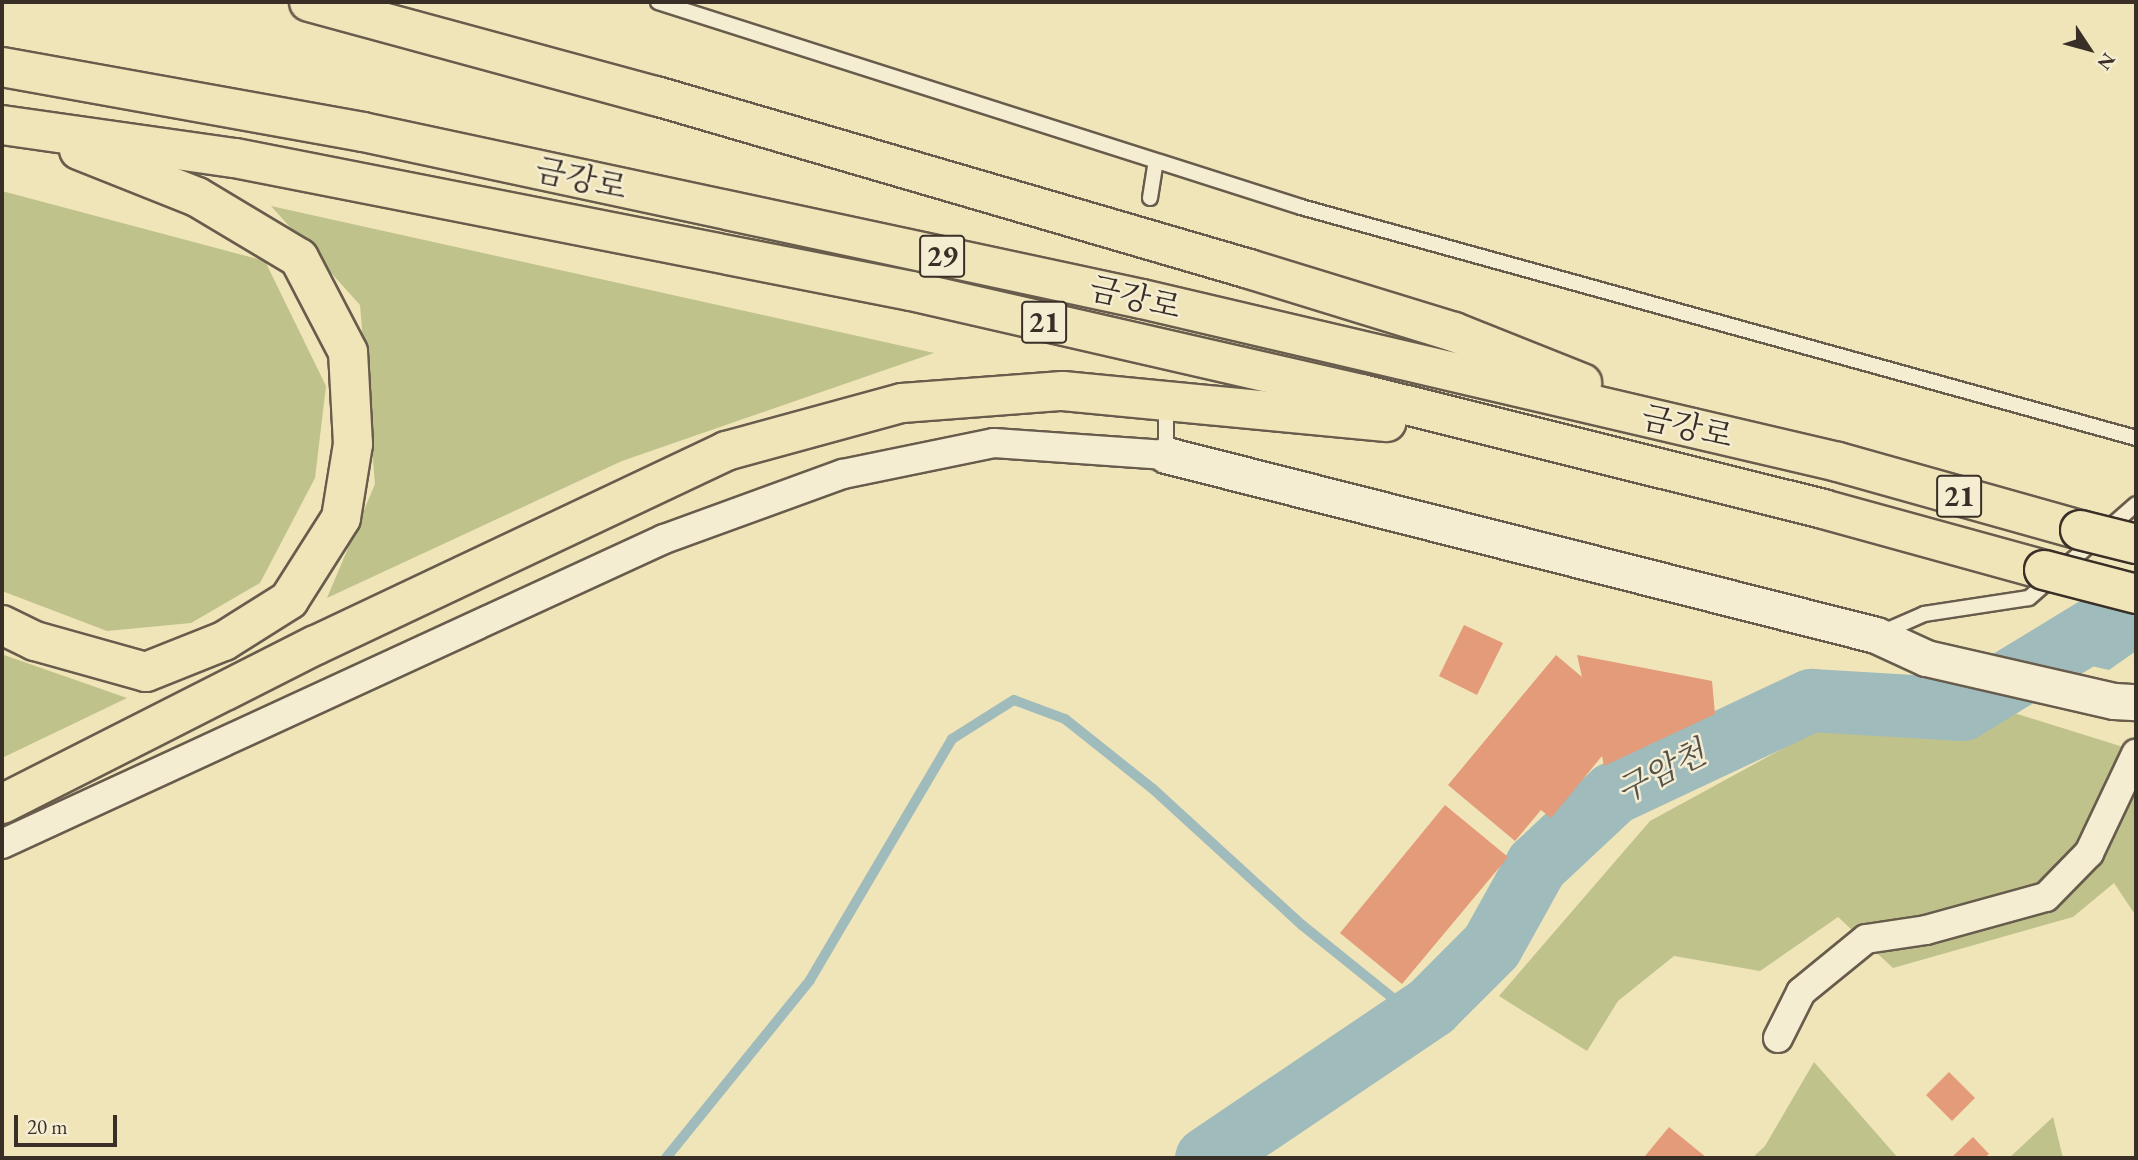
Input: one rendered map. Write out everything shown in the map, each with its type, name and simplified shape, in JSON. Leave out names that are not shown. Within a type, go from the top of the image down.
[{"type":"highway","points":[[309,2],[397,23],[1428,324],[1567,378],[1838,462]]},
{"type":"highway","points":[[343,2],[397,23]]},
{"type":"highway","name":"금강로","points":[[2,68],[363,132],[1142,299],[1838,462],[2136,544]]},
{"type":"highway","points":[[2,625],[35,641],[146,672],[224,641],[289,600],[341,519],[353,444],[348,352],[299,258],[197,197],[17,128]]},
{"type":"highway","name":"금강로","points":[[17,128],[235,158],[911,291],[1362,394],[1823,509],[2136,594]]},
{"type":"highway","points":[[2,804],[316,645],[726,452],[902,402],[1063,391],[1259,407],[1454,430],[1823,509]]},
{"type":"street","points":[[2,844],[664,539],[843,474],[994,443],[1166,455],[1876,635],[1926,658],[2125,702]]},
{"type":"street","points":[[1778,1038],[1801,992],[1866,939],[1926,930],[2046,897],[2089,853],[2136,754]]},
{"type":"lane","points":[[658,2],[1301,207],[2136,438]]},
{"type":"lane","points":[[1150,198],[1156,161]]},
{"type":"lane","points":[[1166,412],[1166,455]]},
{"type":"lane","points":[[1876,635],[1924,614],[2029,598],[2136,504]]},
{"type":"green space","points":[[2,191],[265,261],[326,386],[315,478],[260,583],[191,623],[107,631],[2,591]]},
{"type":"green space","points":[[271,206],[934,353],[622,461],[327,598],[375,484],[360,305]]},
{"type":"green space","points":[[2,654],[4,655],[127,698],[2,758]]},
{"type":"green space","points":[[2014,713],[2136,751],[2136,916],[2114,883],[2073,917],[1893,968],[1838,917],[1760,971],[1674,956],[1618,1001],[1587,1051],[1499,996],[1650,821],[1826,725],[1963,731]]},
{"type":"green space","points":[[1814,1062],[1898,1158],[1752,1158],[1765,1146]]},
{"type":"green space","points":[[2053,1117],[2063,1158],[2009,1158]]},
{"type":"water","points":[[2136,572],[2136,651],[2109,670],[2016,649]]},
{"type":"building","points":[[1464,625],[1503,643],[1477,695],[1439,676]]},
{"type":"building","points":[[1556,655],[1582,677],[1577,655],[1712,681],[1715,714],[1604,766],[1602,756],[1551,818],[1541,810],[1515,841],[1448,785]]},
{"type":"building","points":[[1445,805],[1508,857],[1402,984],[1340,933]]},
{"type":"building","points":[[1949,1072],[1975,1098],[1952,1121],[1926,1095]]},
{"type":"building","points":[[1669,1127],[1707,1158],[1645,1156]]},
{"type":"building","points":[[1973,1137],[1989,1154],[1984,1158],[1951,1158]]},
{"type":"waterway","name":"구암천","points":[[1206,1158],[1431,1006],[1491,946],[1536,865],[1613,793],[1811,700],[1962,709],[2121,612]]},
{"type":"waterway","points":[[666,1158],[810,980],[952,739],[1014,700],[1065,719],[1153,789],[1302,925],[1415,1016]]}]
